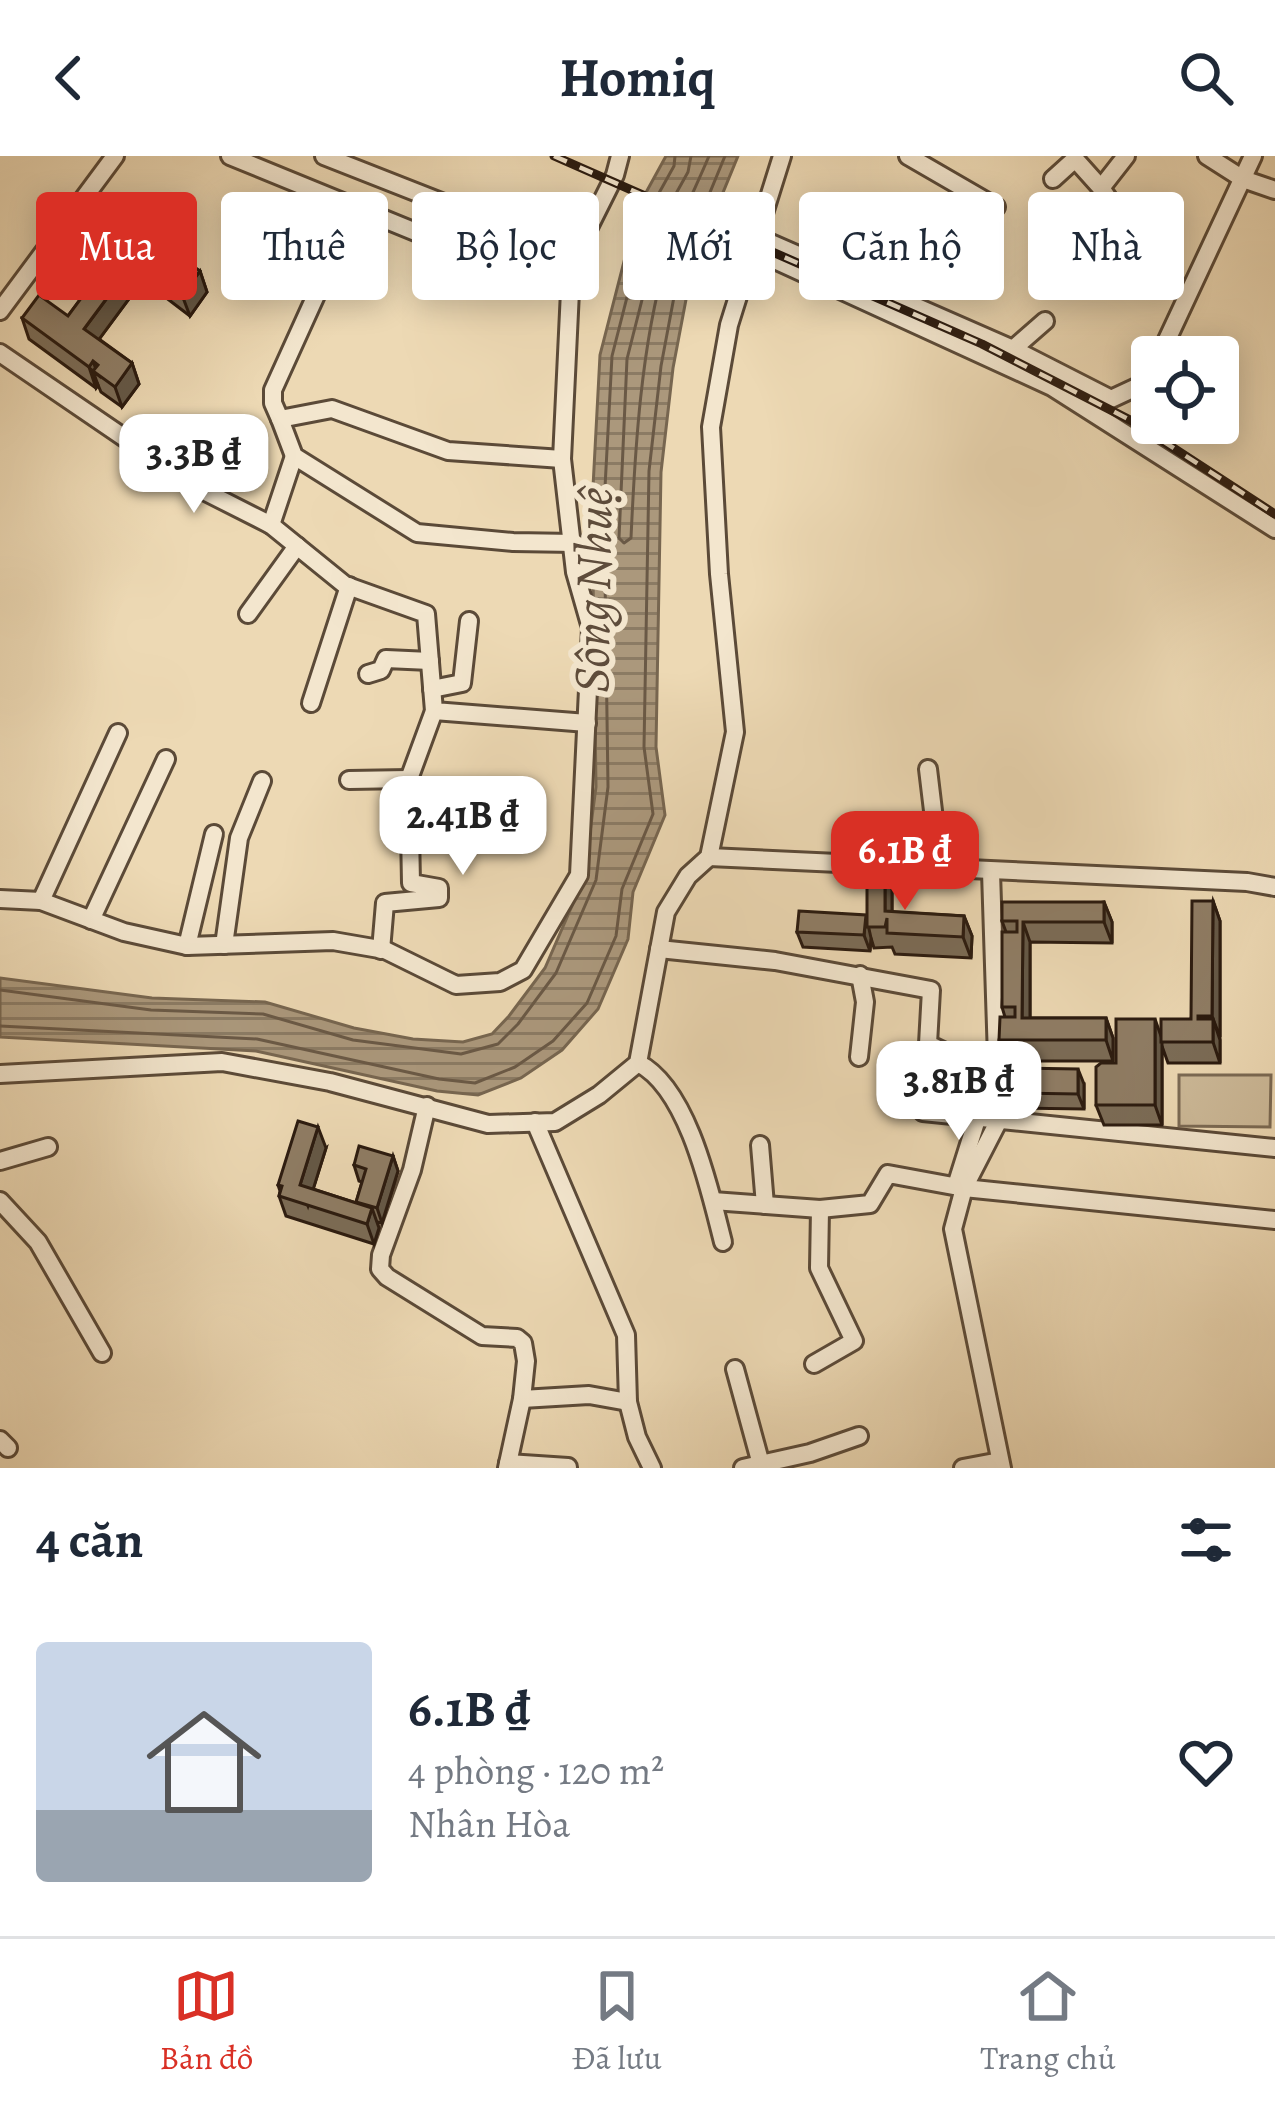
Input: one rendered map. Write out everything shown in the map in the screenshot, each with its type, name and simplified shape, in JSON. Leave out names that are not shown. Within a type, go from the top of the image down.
[{"type":"street","points":[[0,311],[115,156]]},
{"type":"street","points":[[230,156],[319,192]]},
{"type":"street","points":[[324,156],[359,164],[425,192]]},
{"type":"street","points":[[599,208],[620,156]]},
{"type":"street","points":[[771,192],[782,156]]},
{"type":"street","points":[[908,156],[970,192]]},
{"type":"street","points":[[1101,188],[1126,156]]},
{"type":"street","points":[[1207,156],[1243,179],[1275,190]]},
{"type":"street","points":[[1169,336],[1252,156]]},
{"type":"street","points":[[1053,179],[1075,159],[1104,192]]},
{"type":"street","points":[[775,251],[1013,349],[1112,399],[1131,390]]},
{"type":"street","points":[[775,253],[1052,386],[1275,530]]},
{"type":"street","points":[[314,300],[273,390],[294,456],[416,533],[575,543]]},
{"type":"street","points":[[0,899],[40,901],[124,932],[188,946],[333,941],[381,950],[457,985],[500,982],[523,970],[579,875],[591,628],[575,572],[562,459],[571,300]]},
{"type":"street","points":[[0,1074],[222,1062],[427,1106],[488,1124],[555,1122],[638,1063],[666,912],[688,876],[709,857],[735,732],[711,427],[737,300]]},
{"type":"street","points":[[1013,349],[1045,321]]},
{"type":"street","points":[[0,353],[197,488],[271,525],[349,586],[426,614],[434,711],[410,778],[412,884],[439,887],[440,898],[386,903],[381,950]]},
{"type":"street","points":[[280,419],[332,410],[448,451],[562,459]]},
{"type":"street","points":[[271,525],[294,456]]},
{"type":"street","points":[[248,614],[297,546]]},
{"type":"street","points":[[310,703],[349,586]]},
{"type":"street","points":[[432,689],[462,682],[469,621]]},
{"type":"street","points":[[368,674],[381,670],[386,659],[430,661]]},
{"type":"street","points":[[434,711],[587,723]]},
{"type":"street","points":[[40,901],[118,733]]},
{"type":"street","points":[[91,920],[166,759]]},
{"type":"street","points":[[928,770],[940,869]]},
{"type":"street","points":[[350,780],[410,778]]},
{"type":"street","points":[[224,945],[239,838],[262,781]]},
{"type":"street","points":[[188,946],[214,834]]},
{"type":"street","points":[[709,857],[1275,886]]},
{"type":"street","points":[[960,1188],[999,1120],[991,872]]},
{"type":"street","points":[[659,949],[860,974],[931,990],[928,1044],[955,1057],[977,1119],[953,1229],[1001,1464],[963,1468]]},
{"type":"street","points":[[859,1058],[865,1002],[860,974]]},
{"type":"street","points":[[638,1063],[673,1097],[723,1242]]},
{"type":"street","points":[[427,1106],[380,1269],[482,1336],[520,1340],[526,1361],[522,1400],[507,1466],[568,1467]]},
{"type":"street","points":[[923,1112],[1275,1148]]},
{"type":"street","points":[[535,1122],[626,1335],[628,1402],[652,1468]]},
{"type":"street","points":[[760,1145],[765,1205]]},
{"type":"street","points":[[0,1161],[48,1147]]},
{"type":"street","points":[[712,1202],[820,1209],[870,1204],[888,1174],[960,1188],[1275,1220]]},
{"type":"street","points":[[0,1201],[38,1242],[102,1353]]},
{"type":"street","points":[[814,1364],[854,1341],[819,1268],[820,1209]]},
{"type":"street","points":[[735,1369],[755,1466],[859,1436]]},
{"type":"street","points":[[522,1400],[589,1395],[628,1402]]},
{"type":"shaded area","points":[[1179,1075],[1271,1075],[1270,1127],[1179,1126]]},
{"type":"water","points":[[666,156],[738,156],[723,192],[646,192]]},
{"type":"water","points":[[623,265],[623,300],[686,300],[661,472],[656,747],[665,815],[633,892],[628,939],[598,1009],[562,1050],[521,1078],[478,1095],[437,1091],[256,1051],[0,1037],[0,978],[152,998],[265,1002],[354,1028],[413,1039],[463,1042],[492,1034],[509,1016],[545,968],[584,878],[596,787],[592,506],[600,355]]},
{"type":"building","points":[[36,299],[46,300],[68,316],[80,300],[106,300],[84,329],[132,363],[115,387],[93,371],[98,365],[93,361],[89,367],[22,318]]},
{"type":"building","points":[[867,864],[885,864],[885,911],[964,916],[963,937],[887,933],[887,918],[885,927],[867,927]]},
{"type":"building","points":[[1192,901],[1213,901],[1212,1016],[1198,1019],[1213,1019],[1213,1042],[1161,1042],[1161,1019],[1191,1019]]},
{"type":"building","points":[[1002,902],[1104,902],[1104,922],[1023,922],[1022,1018],[1106,1018],[1106,1040],[999,1040],[1000,1017],[1015,1017],[1015,1007],[1002,1007],[1002,932],[1017,932],[1017,921],[1002,921]]},
{"type":"building","points":[[799,911],[866,915],[864,935],[797,932]]},
{"type":"building","points":[[1116,1019],[1155,1019],[1155,1105],[1096,1105],[1096,1067],[1116,1063]]},
{"type":"building","points":[[1008,1068],[1078,1069],[1078,1094],[1008,1093]]},
{"type":"building","points":[[298,1121],[318,1127],[300,1185],[372,1208],[367,1224],[279,1196],[282,1186],[278,1185]]},
{"type":"building","points":[[359,1146],[393,1156],[377,1208],[356,1202],[366,1169],[354,1165]]},
{"type":"railway","points":[[554,156],[982,344],[1132,421],[1275,514]]},
{"type":"water label","name":"Sông Nhuệ","points":[[593,591]]}]
